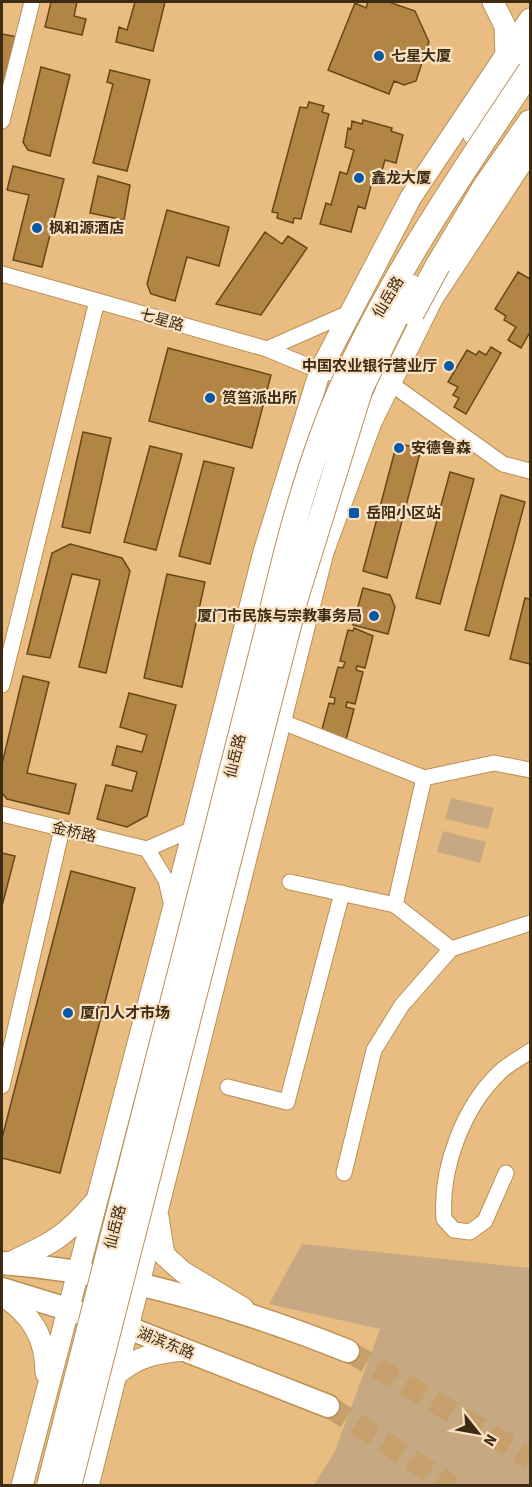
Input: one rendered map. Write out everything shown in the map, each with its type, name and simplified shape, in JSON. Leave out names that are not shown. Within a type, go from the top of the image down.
[{"type":"highway","points":[[362,317],[382,288],[442,185],[531,48]]},
{"type":"highway","name":"仙岳路","points":[[49,1485],[294,517],[362,317],[531,69]]},
{"type":"highway","name":"仙岳路","points":[[69,1485],[293,610],[361,388],[401,305],[483,168],[531,99]]},
{"type":"highway","points":[[330,489],[390,355],[438,265],[486,185],[531,122]]},
{"type":"main road","points":[[493,2],[505,26],[506,56]]},
{"type":"main road","points":[[22,1485],[174,910],[264,552],[320,371],[362,317],[411,197],[531,19]]},
{"type":"main road","points":[[88,1485],[323,552],[371,422],[432,299],[531,150]]},
{"type":"main road","points":[[4,1264],[57,1241],[73,1227],[99,1197]]},
{"type":"main road","points":[[156,1210],[164,1255],[183,1272],[257,1316]]},
{"type":"main road","points":[[4,1264],[79,1272],[138,1284],[257,1316],[348,1351]]},
{"type":"main road","name":"湖滨东路","points":[[2,1289],[126,1327],[328,1406]]},
{"type":"main road","points":[[2,1295],[36,1325],[46,1351],[46,1396]]},
{"type":"main road","points":[[114,1377],[129,1362],[153,1353],[184,1350]]},
{"type":"street","points":[[2,121],[32,2]]},
{"type":"street","name":"七星路","points":[[2,274],[267,349],[320,371],[390,383]]},
{"type":"street","points":[[2,685],[97,301]]},
{"type":"street","points":[[267,349],[362,317]]},
{"type":"street","points":[[390,383],[503,464],[531,471]]},
{"type":"street","points":[[280,721],[424,778],[494,763],[531,770]]},
{"type":"street","points":[[395,905],[424,778]]},
{"type":"street","name":"金桥路","points":[[2,814],[147,849]]},
{"type":"street","points":[[174,910],[166,880],[147,849],[195,828]]},
{"type":"street","points":[[2,1086],[62,829]]},
{"type":"street","points":[[290,882],[395,905],[451,949]]},
{"type":"street","points":[[228,1087],[287,1102],[342,893]]},
{"type":"street","points":[[344,1173],[374,1050],[402,1005],[451,949],[531,923]]},
{"type":"street","points":[[506,1173],[485,1221],[470,1232],[454,1230],[444,1219],[442,1195],[453,1151],[479,1096],[501,1071],[531,1051]]},
{"type":"shaded area","points":[[451,798],[494,808],[488,829],[445,819]]},
{"type":"shaded area","points":[[443,831],[486,842],[480,863],[437,852]]},
{"type":"shaded area","points":[[302,1244],[530,1268],[530,1485],[314,1485],[335,1451],[380,1329],[269,1304]]},
{"type":"building","points":[[51,2],[77,2],[74,16],[86,19],[82,35],[45,27]]},
{"type":"building","points":[[135,2],[165,2],[153,51],[116,42],[119,27],[127,30]]},
{"type":"building","name":"七星大厦","points":[[368,2],[389,2],[415,11],[429,42],[416,81],[404,85],[394,81],[389,94],[328,70],[355,3],[366,8]]},
{"type":"building","points":[[2,34],[18,37],[2,108]]},
{"type":"building","points":[[41,67],[70,75],[50,156],[28,150],[23,142]]},
{"type":"building","points":[[110,70],[150,80],[127,171],[93,163],[113,84],[107,82]]},
{"type":"building","points":[[309,102],[324,106],[322,112],[329,114],[301,219],[294,218],[293,223],[277,218],[278,213],[272,212],[300,107],[307,108]]},
{"type":"building","name":"鑫龙大厦","points":[[363,120],[392,128],[391,131],[403,135],[396,163],[385,160],[378,184],[372,182],[365,209],[358,206],[351,232],[320,224],[326,203],[331,205],[340,172],[347,174],[354,150],[345,147],[348,128],[351,129],[352,121],[362,124]]},
{"type":"building","name":"枫和源酒店","points":[[13,166],[64,179],[42,267],[13,260],[29,195],[7,190]]},
{"type":"building","points":[[98,176],[130,185],[124,220],[90,213]]},
{"type":"building","points":[[167,210],[229,227],[219,266],[187,257],[175,301],[151,294],[147,284]]},
{"type":"building","points":[[265,232],[282,244],[288,236],[307,248],[261,315],[216,304]]},
{"type":"building","points":[[518,272],[530,279],[530,332],[521,348],[508,340],[516,327],[504,320],[506,316],[495,309]]},
{"type":"building","points":[[491,347],[501,353],[466,414],[454,407],[459,398],[453,395],[458,387],[448,382],[467,350],[476,355],[479,351],[486,355]]},
{"type":"building","name":"筼筜派出所","points":[[168,348],[271,375],[252,448],[149,421]]},
{"type":"building","points":[[83,432],[111,438],[90,533],[62,527]]},
{"type":"building","points":[[397,443],[421,449],[387,578],[363,571]]},
{"type":"building","points":[[150,446],[182,454],[156,550],[124,542]]},
{"type":"building","points":[[204,461],[234,468],[210,564],[179,556]]},
{"type":"building","points":[[450,472],[474,479],[440,604],[416,598]]},
{"type":"building","points":[[501,495],[525,502],[489,636],[465,630]]},
{"type":"building","points":[[70,544],[122,558],[130,571],[106,673],[79,667],[100,580],[72,574],[50,658],[27,654],[52,553]]},
{"type":"building","points":[[167,574],[205,582],[182,687],[144,678]]},
{"type":"building","name":"厦门市民族与宗教事务局","points":[[363,588],[390,595],[395,607],[388,634],[353,625]]},
{"type":"building","points":[[525,598],[530,599],[530,664],[510,659]]},
{"type":"building","points":[[354,628],[373,636],[365,668],[357,666],[356,670],[363,672],[355,704],[347,702],[346,707],[354,709],[346,740],[321,733],[329,703],[334,704],[335,698],[330,697],[338,667],[343,668],[345,662],[340,661],[348,630],[353,631]]},
{"type":"building","points":[[23,676],[49,682],[27,773],[76,784],[69,814],[7,799],[2,793],[2,764]]},
{"type":"building","points":[[129,693],[176,705],[147,816],[127,827],[97,819],[106,785],[132,791],[137,772],[112,765],[117,746],[142,752],[147,735],[120,727]]},
{"type":"building","points":[[2,853],[15,856],[2,906]]},
{"type":"building","name":"厦门人才市场","points":[[71,871],[135,888],[60,1173],[2,1158],[2,1138]]},
{"type":"tunnel","points":[[348,1351],[530,1458]]},
{"type":"tunnel","points":[[328,1406],[452,1486]]},
{"type":"place","name":"七星大厦","points":[[379,56]]},
{"type":"place","name":"鑫龙大厦","points":[[359,178]]},
{"type":"place","name":"枫和源酒店","points":[[37,228]]},
{"type":"place","name":"中国农业银行营业厅","points":[[449,366]]},
{"type":"place","name":"筼筜派出所","points":[[210,398]]},
{"type":"place","name":"安德鲁森","points":[[399,448]]},
{"type":"place","name":"岳阳小区站","points":[[354,513]]},
{"type":"place","name":"厦门市民族与宗教事务局","points":[[374,616]]},
{"type":"place","name":"厦门人才市场","points":[[68,1013]]}]
